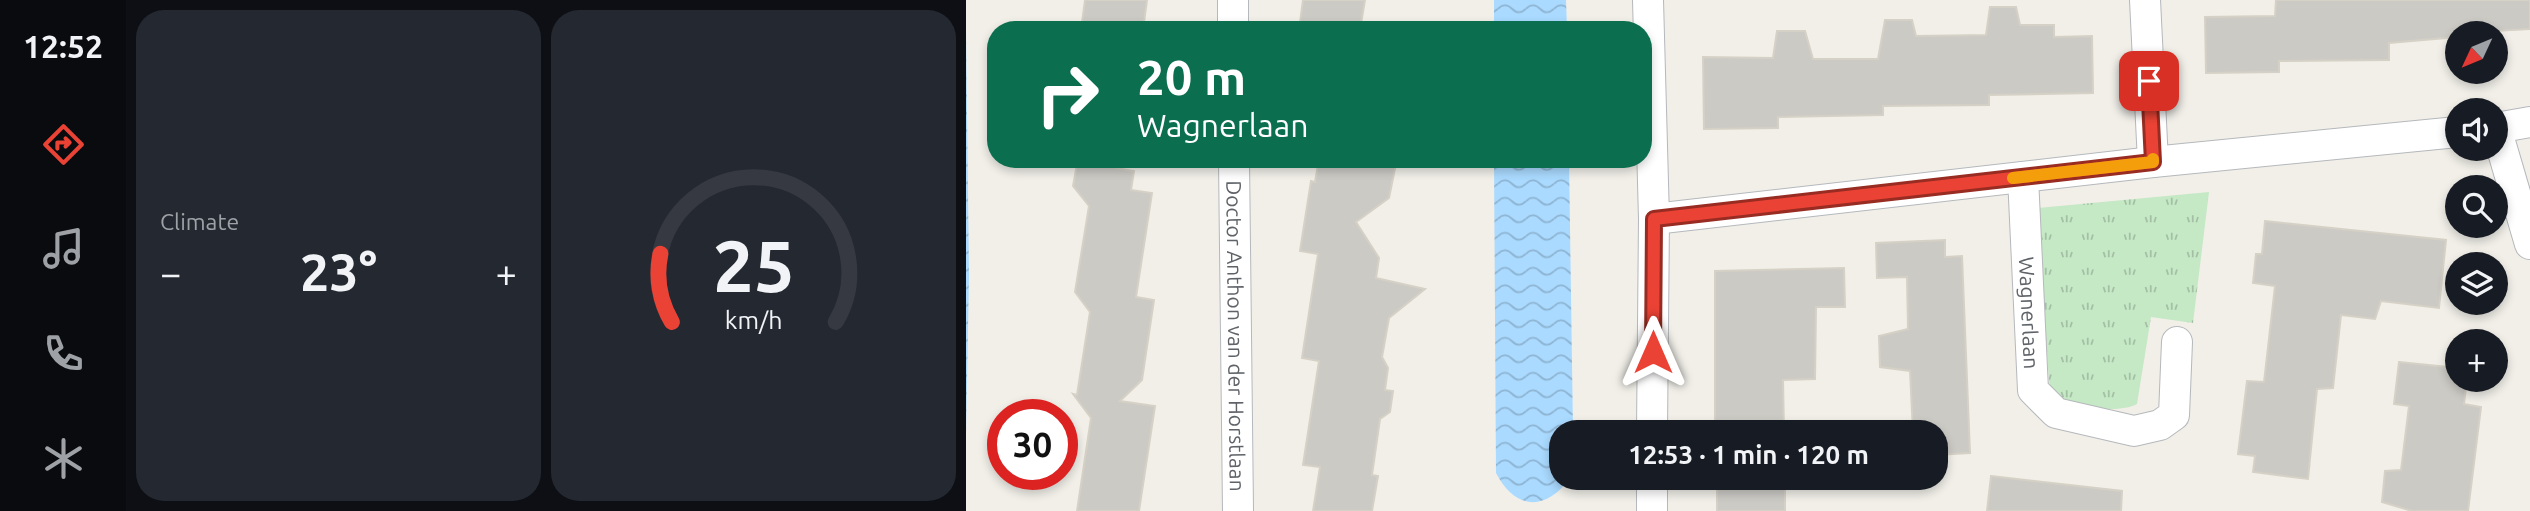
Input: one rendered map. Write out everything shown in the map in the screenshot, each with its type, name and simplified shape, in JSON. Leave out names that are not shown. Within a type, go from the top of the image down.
[{"type":"street","points":[[1233,0],[1233,21]]},
{"type":"street","points":[[1648,0],[1649,21]]},
{"type":"street","points":[[2145,0],[2153,162]]},
{"type":"street","points":[[2508,126],[2530,122]]},
{"type":"street","points":[[1654,219],[2153,162],[2445,133]]},
{"type":"street","points":[[1652,146],[1653,420]]},
{"type":"street","points":[[2506,161],[2530,244]]},
{"type":"street","name":"Doctor Anthon van der Horstlaan","points":[[1234,168],[1238,511]]},
{"type":"street","name":"Wagnerlaan","points":[[2023,177],[2034,390],[2056,413],[2134,431],[2160,425],[2174,415],[2177,342]]},
{"type":"street","points":[[1652,490],[1652,511]]},
{"type":"green space","points":[[2209,192],[2193,323],[2151,317],[2137,404],[2103,409],[2060,400],[2049,382],[2038,208]]},
{"type":"water","points":[[1494,0],[1566,0],[1567,21],[1494,21]]},
{"type":"water","points":[[966,30],[969,275],[966,435]]},
{"type":"water","points":[[1494,168],[1569,168],[1573,420],[1549,420],[1549,490],[1560,490],[1541,501],[1532,502],[1522,500],[1504,485],[1496,473]]},
{"type":"building","points":[[1085,0],[1147,0],[1144,21],[1082,21]]},
{"type":"building","points":[[1303,0],[1365,0],[1362,21],[1300,21]]},
{"type":"building","points":[[2276,0],[2530,0],[2530,29],[2508,30],[2508,21],[2445,21],[2445,38],[2389,43],[2389,60],[2279,61],[2279,72],[2206,73],[2205,17],[2275,16]]},
{"type":"building","points":[[1990,7],[2016,7],[2020,25],[2054,25],[2054,37],[2092,36],[2093,93],[1989,95],[1989,105],[1883,106],[1883,115],[1778,117],[1778,128],[1704,129],[1703,57],[1773,58],[1777,31],[1805,31],[1813,59],[1878,59],[1885,20],[1912,20],[1916,36],[1986,35]]},
{"type":"building","points":[[1076,168],[1134,171],[1131,190],[1152,193],[1136,297],[1154,300],[1142,380],[1120,401],[1155,406],[1139,511],[1077,511],[1091,418],[1073,394],[1077,395],[1090,312],[1075,292],[1089,206],[1073,186]]},
{"type":"building","points":[[1317,168],[1395,168],[1389,198],[1356,222],[1379,258],[1376,278],[1425,289],[1389,318],[1382,357],[1388,368],[1385,390],[1393,391],[1390,412],[1380,419],[1372,475],[1378,476],[1372,511],[1313,511],[1320,467],[1303,465],[1319,361],[1302,358],[1318,254],[1300,251],[1311,181],[1315,182]]},
{"type":"building","points":[[2265,221],[2446,240],[2439,308],[2381,301],[2375,319],[2341,315],[2333,388],[2317,389],[2308,479],[2253,472],[2255,456],[2238,454],[2247,381],[2264,382],[2275,286],[2253,283],[2256,254],[2262,254]]},
{"type":"building","points":[[1945,240],[1945,257],[1962,256],[1970,453],[1948,454],[1948,420],[1912,420],[1910,371],[1880,367],[1879,336],[1908,329],[1907,277],[1877,278],[1876,243]]},
{"type":"building","points":[[1844,268],[1845,307],[1816,307],[1815,379],[1783,380],[1784,420],[1715,420],[1715,271]]},
{"type":"building","points":[[2399,362],[2445,367],[2445,392],[2466,392],[2464,404],[2481,407],[2468,511],[2412,511],[2382,502],[2385,471],[2401,470],[2409,406],[2394,404]]},
{"type":"building","points":[[1991,476],[2122,491],[2121,511],[1987,511]]},
{"type":"building","points":[[1717,490],[1785,490],[1785,511],[1717,511]]},
{"type":"slow traffic","points":[[2013,178],[2153,162],[2153,159]]},
{"type":"route","points":[[1653,352],[1654,219],[2153,162],[2149,81]]}]
